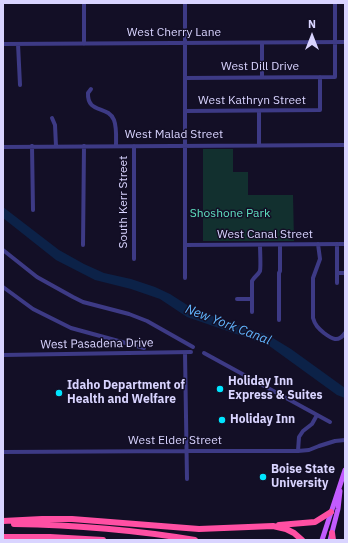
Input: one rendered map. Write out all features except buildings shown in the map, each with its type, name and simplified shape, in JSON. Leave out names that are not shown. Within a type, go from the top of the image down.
[{"type":"highway","points":[[3,523],[72,519],[199,528],[265,526],[315,522],[331,512]]},
{"type":"highway","points":[[3,523],[105,528],[195,540]]},
{"type":"highway","points":[[265,526],[286,529],[294,533],[302,540]]},
{"type":"highway","points":[[332,533],[333,540]]},
{"type":"highway","points":[[3,537],[103,540]]},
{"type":"highway","points":[[10,537],[51,540]]},
{"type":"main road","points":[[322,540],[345,470]]},
{"type":"main road","points":[[330,540],[338,509],[341,482]]},
{"type":"street","points":[[84,3],[84,44]]},
{"type":"street","points":[[185,3],[185,278]]},
{"type":"street","points":[[335,3],[335,42]]},
{"type":"street","name":"West Dill Drive","points":[[185,78],[335,77],[335,42]]},
{"type":"street","name":"West Cherry Lane","points":[[3,44],[345,42]]},
{"type":"street","points":[[262,43],[262,77]]},
{"type":"street","points":[[18,44],[20,85]]},
{"type":"street","name":"West Kathryn Street","points":[[185,111],[320,110],[320,77]]},
{"type":"street","points":[[91,89],[88,93],[88,98],[91,105],[109,113],[114,121],[116,126],[116,146]]},
{"type":"street","points":[[259,111],[259,145]]},
{"type":"street","points":[[52,118],[55,125],[56,146]]},
{"type":"street","name":"West Malad Street","points":[[3,147],[345,145]]},
{"type":"street","points":[[32,146],[33,210]]},
{"type":"street","points":[[83,245],[84,146]]},
{"type":"street","name":"South Kerr Street","points":[[134,146],[134,259]]},
{"type":"street","points":[[318,244],[320,259],[313,278],[314,323],[317,328],[330,338],[338,339],[345,333]]},
{"type":"street","points":[[337,244],[337,283]]},
{"type":"street","name":"West Canal Street","points":[[185,245],[345,244]]},
{"type":"street","points":[[252,312],[252,281],[259,273],[260,269],[260,245]]},
{"type":"street","points":[[279,320],[280,245]]},
{"type":"street","points":[[3,250],[37,277],[73,297],[83,302],[129,314],[147,321],[193,347]]},
{"type":"street","points":[[337,273],[345,273]]},
{"type":"street","points":[[3,287],[33,309],[71,328],[144,348]]},
{"type":"street","points":[[237,299],[252,299]]},
{"type":"street","name":"West Pasadena Drive","points":[[3,355],[191,352]]},
{"type":"street","points":[[185,353],[186,479]]},
{"type":"street","points":[[204,353],[330,422]]},
{"type":"street","points":[[298,451],[299,437],[303,431],[312,424],[317,415]]},
{"type":"street","name":"West Elder Street","points":[[3,452],[186,450],[298,451],[309,450],[335,441],[345,440]]},
{"type":"green space","name":"Shoshone Park","points":[[203,149],[233,149],[233,172],[248,172],[248,195],[293,195],[294,241],[203,241]]},
{"type":"water","name":"New York Canal","points":[[3,207],[59,250],[84,264],[104,273],[131,279],[155,287],[170,294],[195,310],[268,335],[291,349],[345,388],[345,398],[337,395],[268,345],[187,317],[160,299],[131,289],[95,280],[56,260],[3,218]]},
{"type":"place","name":"Holiday Inn Express & Suites","points":[[220,389]]},
{"type":"place","name":"Idaho Department of Health and Welfare","points":[[59,393]]},
{"type":"place","name":"Holiday Inn","points":[[222,420]]},
{"type":"place","name":"Boise State University","points":[[263,477]]}]
